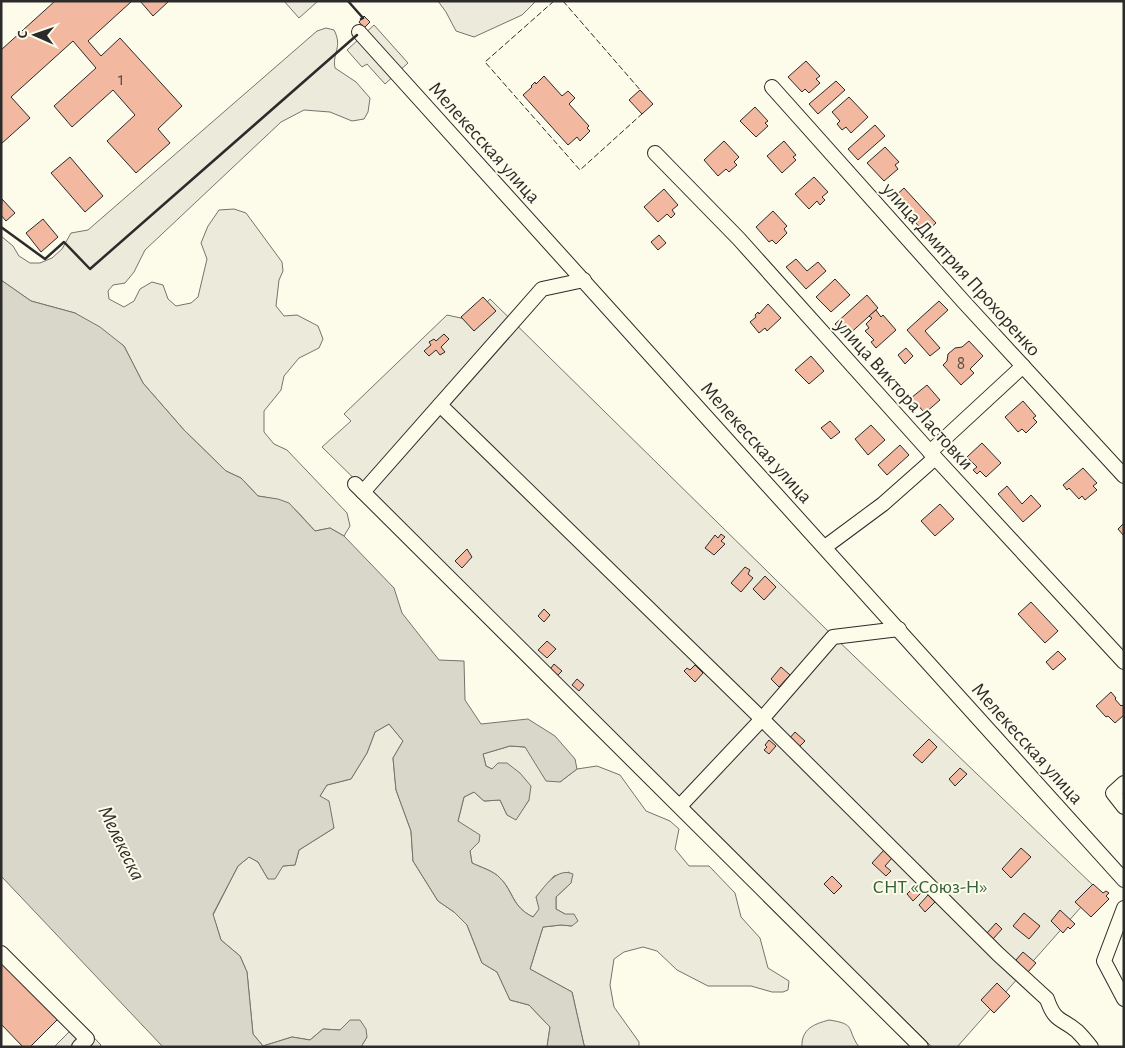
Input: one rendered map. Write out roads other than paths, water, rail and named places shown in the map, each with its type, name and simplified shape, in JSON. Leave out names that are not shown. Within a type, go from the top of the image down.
[{"type":"street","name":"Мелекесская улица","points":[[359,32],[1124,880]]},
{"type":"street","name":"улица Дмитрия Прохоренко","points":[[772,87],[1124,476]]},
{"type":"street","name":"улица Виктора Ластовки","points":[[655,153],[739,239],[932,455],[1124,662]]},
{"type":"street","points":[[584,280],[542,289],[440,405],[359,488],[921,1047]]},
{"type":"street","points":[[824,547],[883,504],[1023,366]]},
{"type":"street","points":[[440,405],[1047,1000],[1051,1010],[1059,1020],[1077,1030],[1091,1047]]},
{"type":"street","points":[[680,806],[762,719],[833,637],[899,630]]},
{"type":"street","points":[[1124,783],[1113,793],[1124,807]]},
{"type":"street","points":[[1124,908],[1104,961],[1124,1000]]},
{"type":"street","points":[[1,953],[87,1039],[79,1047]]},
{"type":"water","name":"Мелекеска","points":[[1,280],[31,301],[75,313],[100,327],[124,346],[143,383],[184,430],[226,471],[241,478],[258,496],[289,503],[315,531],[330,528],[344,536],[394,588],[402,613],[439,660],[464,661],[465,700],[481,724],[528,719],[555,736],[575,759],[577,769],[560,782],[546,781],[525,747],[510,746],[483,754],[486,766],[492,769],[498,763],[507,763],[520,773],[531,786],[529,800],[516,820],[507,815],[500,800],[484,801],[474,792],[464,797],[458,821],[480,835],[479,842],[470,851],[472,863],[491,871],[505,883],[517,904],[533,917],[539,909],[536,897],[547,883],[562,873],[573,874],[571,883],[556,897],[556,909],[565,914],[574,914],[578,921],[572,926],[543,927],[530,969],[572,992],[586,1047],[547,1047],[550,1027],[529,1005],[510,1000],[497,972],[482,963],[467,925],[454,912],[438,901],[413,861],[411,831],[396,790],[393,758],[403,741],[389,724],[375,732],[367,753],[351,779],[327,785],[320,796],[329,801],[334,828],[299,850],[295,865],[283,866],[275,879],[268,879],[258,862],[249,857],[238,866],[213,914],[221,940],[240,956],[247,972],[253,1034],[263,1046],[292,1037],[310,1040],[323,1029],[340,1030],[350,1020],[360,1020],[366,1029],[367,1037],[361,1047],[163,1047],[1,876]]},
{"type":"park label","name":"СНТ «Союз-Н»","points":[[930,886]]}]
